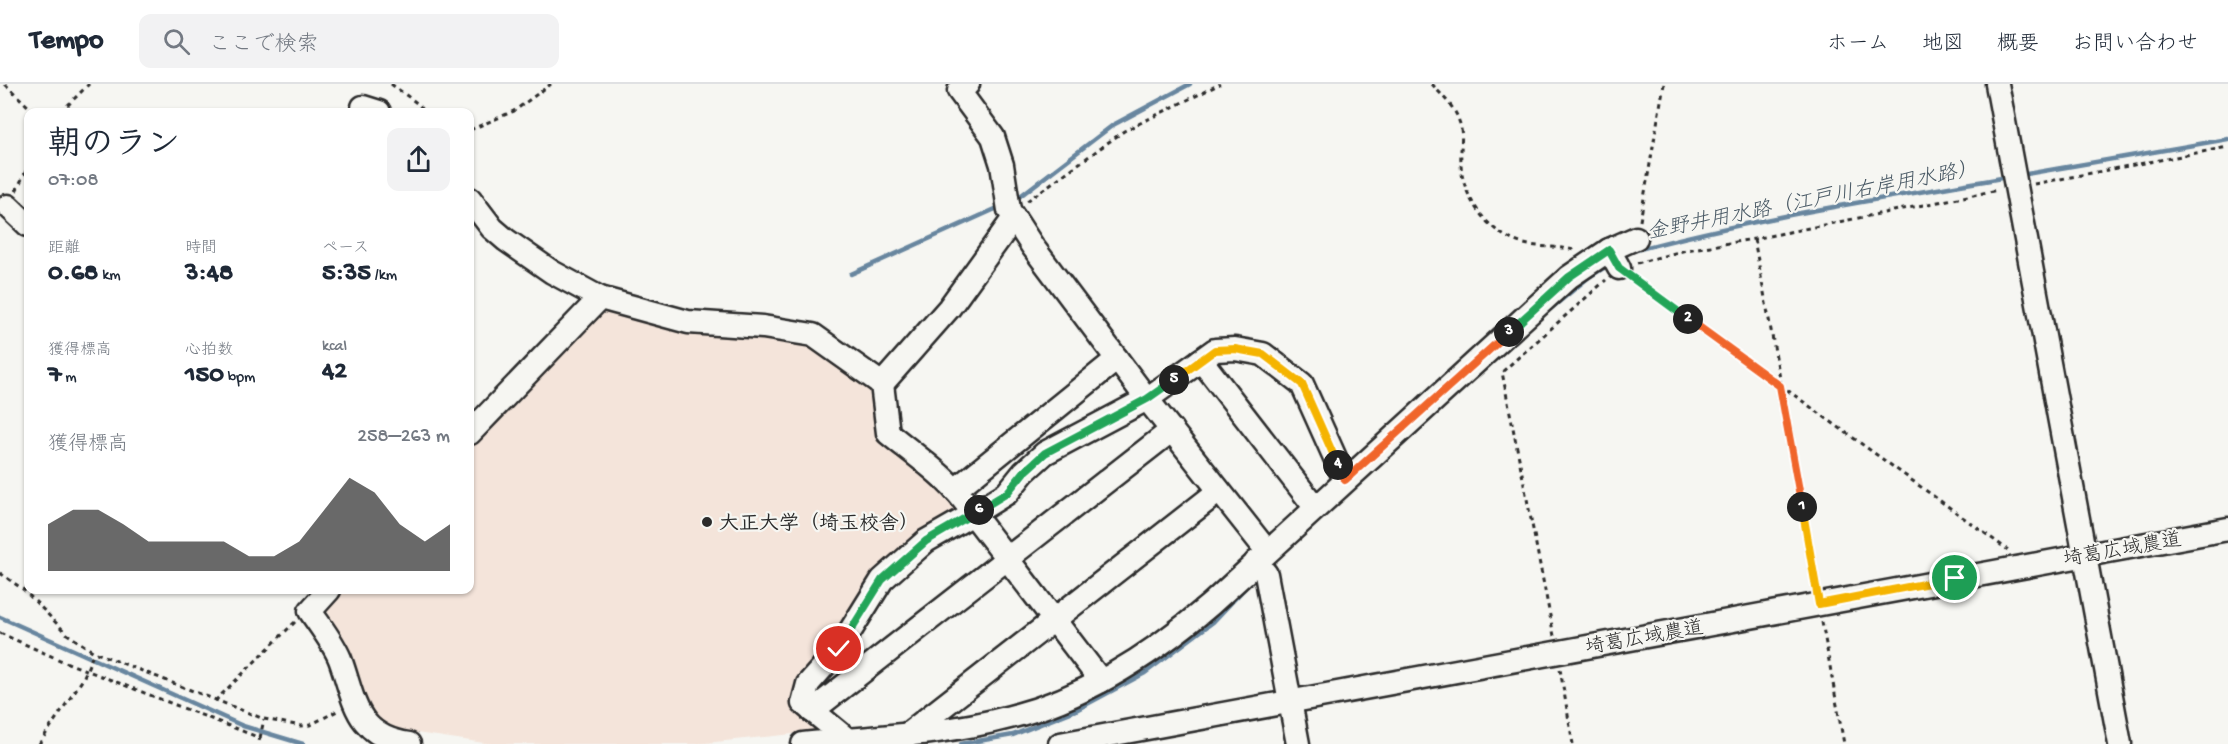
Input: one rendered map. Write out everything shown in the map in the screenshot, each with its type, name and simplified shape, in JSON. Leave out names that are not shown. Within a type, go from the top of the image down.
[{"type":"street","points":[[968,84],[959,91],[993,137],[1002,165],[1010,209],[1033,247],[1147,399],[1220,491],[1263,562],[1298,744]]},
{"type":"street","points":[[1996,84],[2016,179],[2120,744]]},
{"type":"street","points":[[474,204],[492,228],[506,240],[552,272],[600,298],[688,322],[763,327],[813,335],[882,384],[888,433],[966,502],[1101,681]]},
{"type":"street","points":[[8,206],[24,221]]},
{"type":"street","points":[[882,384],[949,308],[1010,209]]},
{"type":"street","points":[[803,744],[967,727],[1011,717],[1081,691],[1150,652],[1263,562],[1315,507],[1569,277],[1607,259],[1636,238]]},
{"type":"street","points":[[474,429],[600,298]]},
{"type":"street","points":[[848,740],[803,703],[808,684],[839,649],[882,580],[926,541],[1007,493],[1024,472],[1045,453],[1147,399],[1215,350],[1235,349],[1263,354],[1302,384],[1345,480]]},
{"type":"street","points":[[955,490],[1117,359]]},
{"type":"street","points":[[1201,360],[1315,507]]},
{"type":"street","points":[[812,711],[1172,430]]},
{"type":"street","points":[[909,733],[1220,491]]},
{"type":"street","name":"埼葛広域農道","points":[[1060,744],[2228,529]]},
{"type":"street","points":[[325,594],[310,611],[339,657],[354,702],[367,725],[381,734],[409,744]]},
{"type":"path","points":[[5,84],[30,108]]},
{"type":"path","points":[[65,108],[89,84]]},
{"type":"path","points":[[391,84],[422,108]]},
{"type":"path","points":[[474,128],[514,111],[551,84]]},
{"type":"path","points":[[1010,209],[1037,195],[1124,131],[1220,84]]},
{"type":"path","points":[[1432,84],[1459,119],[1462,180],[1467,193],[1489,223],[1514,241],[1528,245],[1563,247],[1607,259],[2021,559],[2023,566]]},
{"type":"path","points":[[1636,238],[1664,84]]},
{"type":"path","points":[[1573,744],[1502,372],[1607,259],[1754,239],[2016,179],[2228,147]]},
{"type":"path","points":[[1754,239],[1844,744]]},
{"type":"path","points":[[0,573],[24,590]]},
{"type":"path","points":[[28,594],[67,634],[94,652],[264,719],[301,726],[310,725],[354,702]]},
{"type":"path","points":[[215,701],[296,622]]},
{"type":"path","points":[[0,633],[260,738]]},
{"type":"path","points":[[39,744],[83,679],[94,652]]},
{"type":"path","points":[[258,744],[264,719]]},
{"type":"shaded area","name":"大正大学（埼玉校舎）","points":[[609,312],[805,342],[879,393],[884,435],[964,509],[924,535],[803,682],[816,723],[812,732],[696,744],[491,744],[390,727],[367,708],[350,658],[325,606],[336,594],[474,594],[474,441],[599,313]]},
{"type":"waterway","points":[[1015,200],[1113,125],[1190,84]]},
{"type":"waterway","name":"金野井用水路（江戸川右岸用水路）","points":[[2021,175],[2228,139]]},
{"type":"waterway","name":"金野井用水路（江戸川右岸用水路）","points":[[1636,250],[1774,218],[2007,177]]},
{"type":"waterway","points":[[851,274],[1002,206]]},
{"type":"waterway","name":"金野井用水路（江戸川右岸用水路）","points":[[1548,311],[1589,277],[1610,264]]},
{"type":"waterway","name":"金野井用水路（江戸川右岸用水路）","points":[[961,744],[1013,735],[1076,710],[1145,673],[1213,622],[1245,588]]},
{"type":"waterway","name":"金野井用水路（江戸川右岸用水路）","points":[[0,617],[243,726],[303,744]]},
{"type":"place","name":"大正大学（埼玉校舎）","points":[[707,522]]},
{"type":"route","points":[[839,649],[882,580],[926,541],[1007,493],[1024,472],[1045,453],[1147,399],[1215,350],[1235,349],[1263,354],[1302,384],[1345,480],[1569,277],[1609,250],[1619,268],[1780,386],[1819,604],[1955,578]]}]
